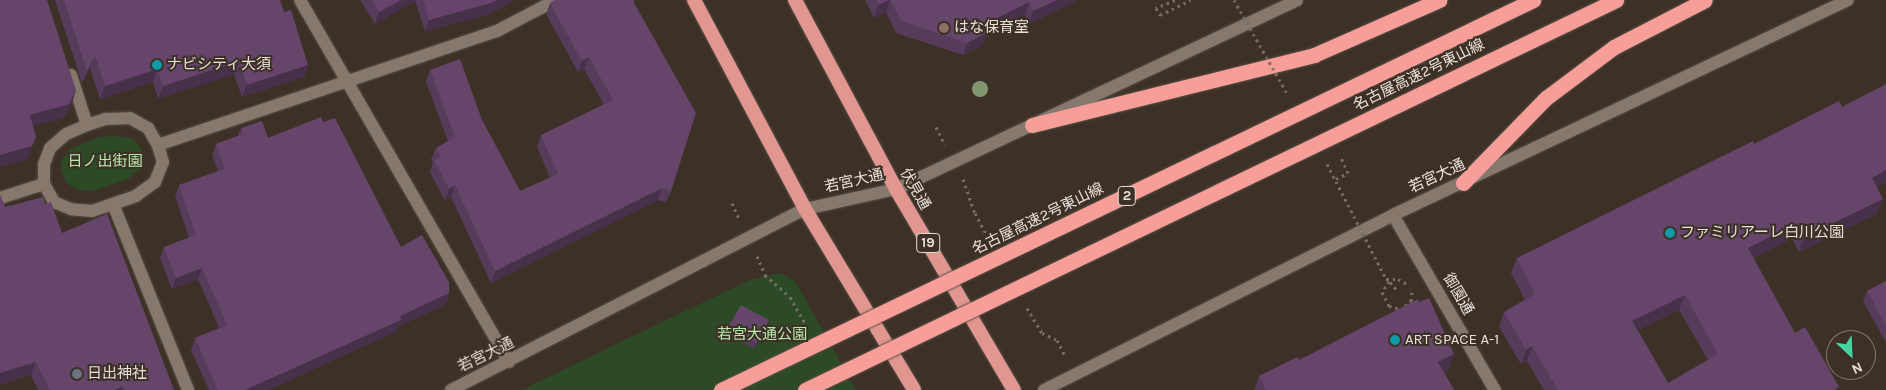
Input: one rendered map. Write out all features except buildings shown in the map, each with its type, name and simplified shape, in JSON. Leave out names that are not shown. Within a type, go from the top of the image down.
[{"type":"highway","points":[[694,0],[805,209],[914,390]]},
{"type":"highway","name":"伏見通","points":[[795,0],[896,189],[1014,390]]},
{"type":"highway","points":[[1032,125],[1314,55],[1439,0]]},
{"type":"highway","name":"名古屋高速2号東山線","points":[[720,390],[1533,0]]},
{"type":"highway","name":"名古屋高速2号東山線","points":[[805,390],[1616,0]]},
{"type":"highway","points":[[1463,183],[1546,98],[1614,48],[1705,0]]},
{"type":"street","points":[[300,0],[509,362]]},
{"type":"street","points":[[158,145],[497,31],[556,0]]},
{"type":"street","name":"若宮大通","points":[[450,390],[509,362],[805,209],[896,189],[1032,125],[1279,4],[1297,0]]},
{"type":"street","name":"若宮大通","points":[[1044,390],[1393,215],[1848,0]]},
{"type":"street","points":[[67,63],[87,126]]},
{"type":"street","points":[[130,118],[148,128],[158,145],[163,162],[156,182],[136,196],[92,211],[71,210],[54,202],[44,184],[44,164],[50,148],[66,134],[87,126],[105,119],[130,118]]},
{"type":"street","points":[[0,198],[44,184]]},
{"type":"street","points":[[113,204],[188,390]]},
{"type":"street","name":"御園通","points":[[1393,215],[1495,390]]},
{"type":"path","points":[[1175,0],[1156,8],[1160,15],[1191,0]]},
{"type":"path","points":[[1386,279],[1405,282],[1413,292],[1411,301],[1399,310],[1389,306],[1382,292],[1389,281],[1396,289]]},
{"type":"green space","name":"日ノ出街園","points":[[117,136],[133,139],[139,145],[144,156],[141,169],[126,180],[92,191],[78,190],[67,183],[61,172],[61,161],[69,150],[99,137]]},
{"type":"green space","name":"若宮大通公園","points":[[781,273],[795,281],[856,390],[521,390],[750,280]]},
{"type":"place","name":"はな保育室","points":[[944,28]]},
{"type":"place","name":"ナビシティ大須","points":[[157,65]]},
{"type":"place","name":"ファミリアーレ白川公園","points":[[1670,233]]},
{"type":"place","name":"ART SPACE A-1","points":[[1395,340]]},
{"type":"place","name":"日出神社","points":[[77,374]]}]
